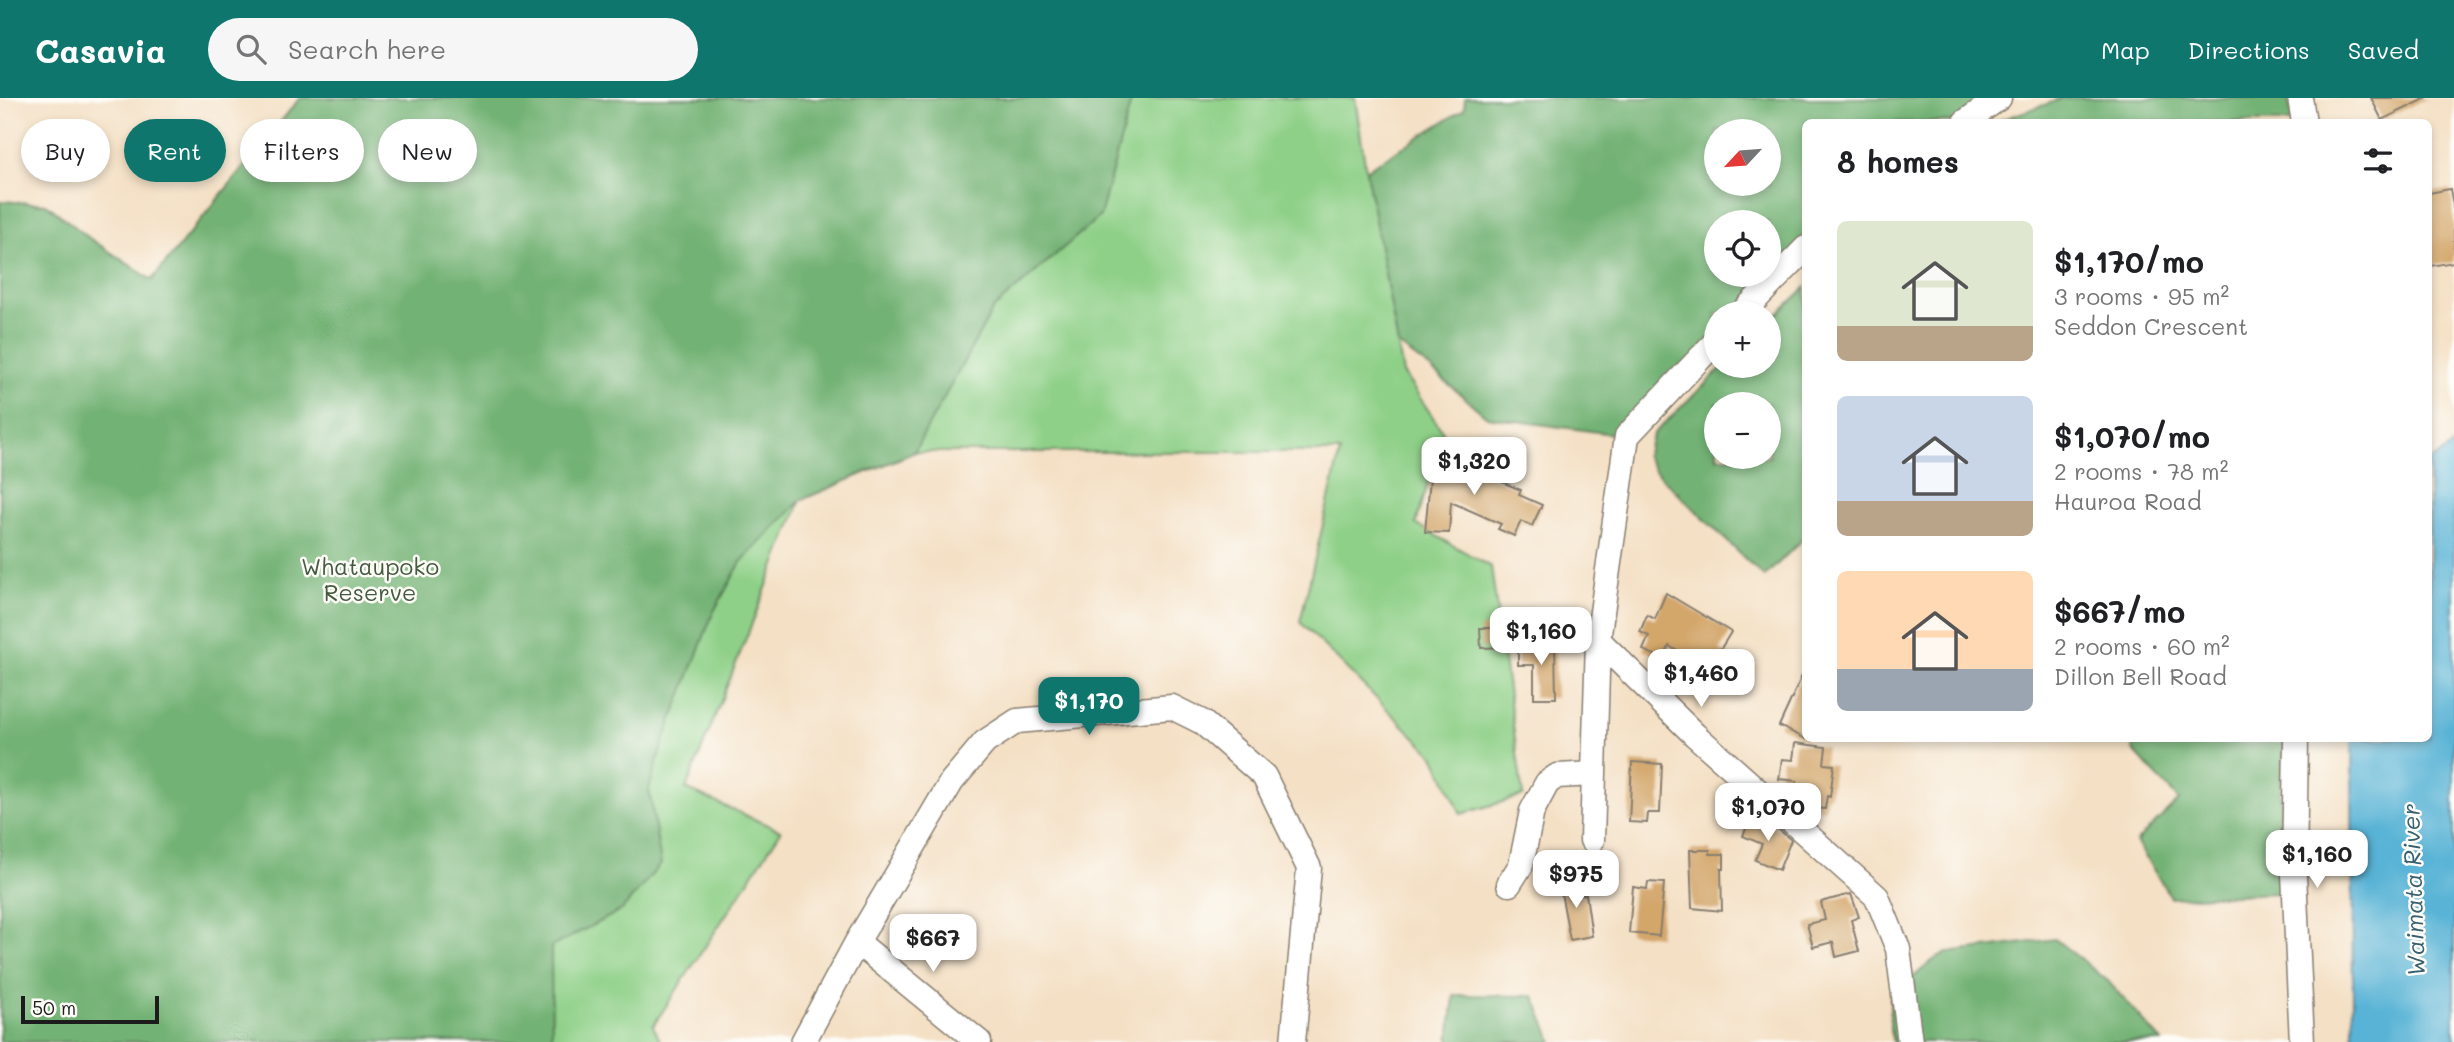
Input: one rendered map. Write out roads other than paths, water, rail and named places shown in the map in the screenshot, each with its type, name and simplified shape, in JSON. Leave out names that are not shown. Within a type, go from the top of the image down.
[{"type":"street","points":[[1969,119],[1999,98]]},
{"type":"street","points":[[2300,98],[2304,119]]},
{"type":"street","points":[[1754,301],[1802,252]]},
{"type":"street","points":[[1592,840],[1598,640],[1626,436],[1704,354]]},
{"type":"street","points":[[1598,640],[1695,735],[1877,897],[1898,949],[1910,1042]]},
{"type":"street","points":[[803,1042],[857,942],[952,781],[985,742],[1017,721],[1172,707],[1202,722],[1264,776],[1310,868],[1293,1042]]},
{"type":"street","points":[[2296,742],[2294,874],[2302,1042]]},
{"type":"street","points":[[1509,884],[1521,865],[1532,811],[1547,783],[1557,776],[1594,774]]},
{"type":"street","points":[[857,942],[979,1042]]},
{"type":"water","name":"Waimata River","points":[[2454,445],[2454,1042],[2353,1042],[2352,742],[2432,742],[2432,460]]},
{"type":"park label","name":"Whataupoko Reserve","points":[[370,580]]}]
